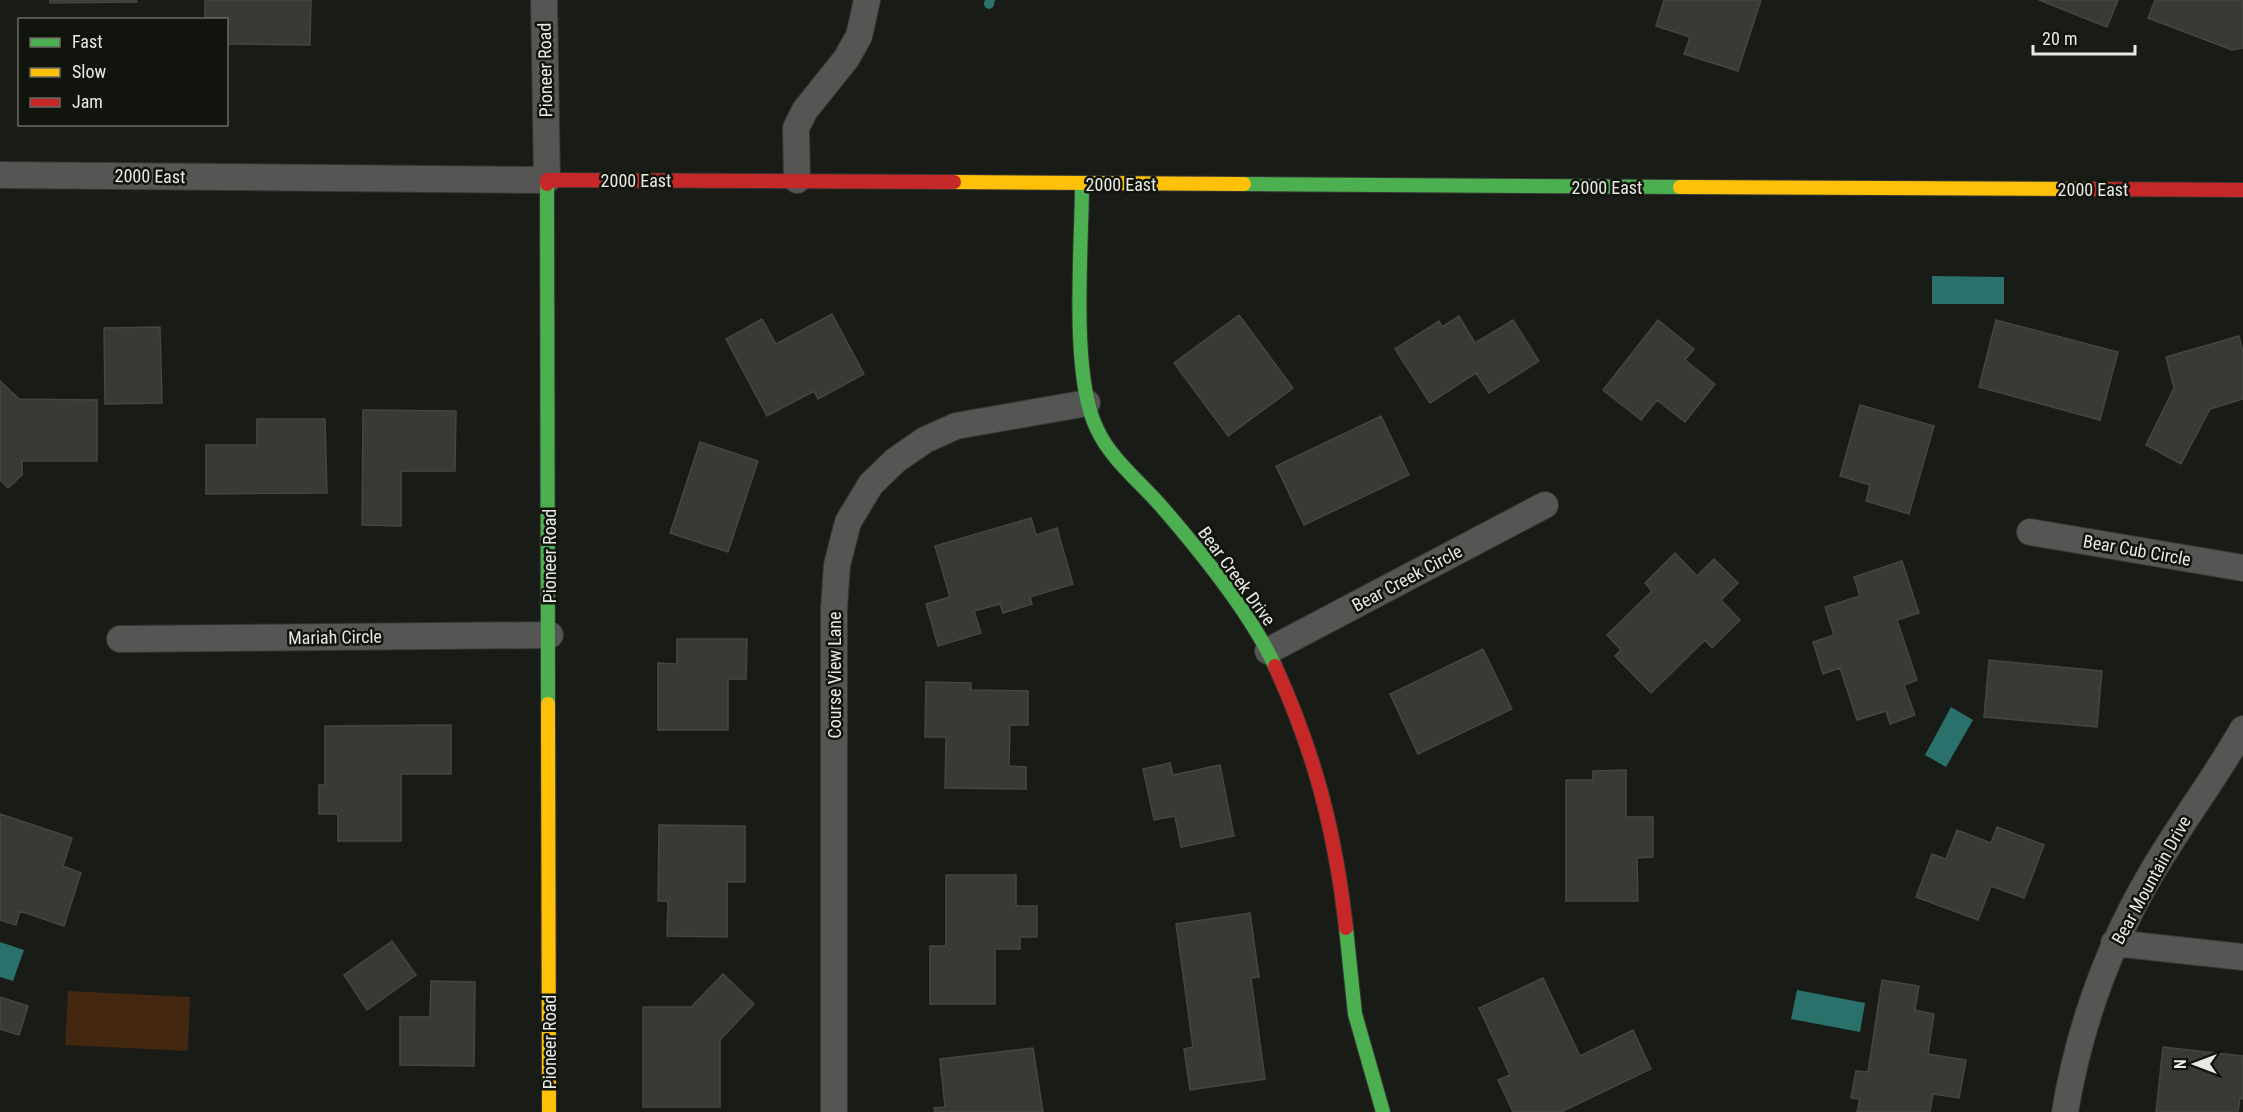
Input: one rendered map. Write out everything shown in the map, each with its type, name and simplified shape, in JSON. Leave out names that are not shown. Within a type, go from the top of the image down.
[{"type":"street","name":"Pioneer Road","points":[[544,0],[550,635],[549,1112]]},
{"type":"street","points":[[797,180],[796,128],[805,110],[846,59],[859,36],[867,0]]},
{"type":"street","name":"2000 East","points":[[0,175],[2243,190]]},
{"type":"street","name":"Bear Creek Drive","points":[[1082,184],[1081,346],[1087,403],[1097,430],[1112,451],[1173,520],[1245,614],[1268,651],[1294,708],[1316,768],[1329,818],[1341,883],[1355,1014],[1383,1112]]},
{"type":"street","name":"Course View Lane","points":[[834,1112],[834,597],[837,565],[848,522],[871,484],[896,460],[925,440],[967,423],[1087,403]]},
{"type":"street","name":"Bear Creek Circle","points":[[1268,651],[1545,505]]},
{"type":"street","name":"Bear Cub Circle","points":[[2030,532],[2243,568]]},
{"type":"street","name":"Mariah Circle","points":[[120,639],[550,635]]},
{"type":"street","name":"Bear Mountain Drive","points":[[2065,1112],[2089,1015],[2114,944],[2152,872],[2243,729]]},
{"type":"street","points":[[2114,944],[2243,957]]},
{"type":"shaded area","points":[[68,991],[190,997],[188,1051],[65,1045]]},
{"type":"water","points":[[1932,276],[2004,277],[2004,304],[1932,304]]},
{"type":"water","points":[[1951,707],[1973,720],[1946,767],[1925,755]]},
{"type":"water","points":[[0,942],[24,950],[13,981],[0,977]]},
{"type":"water","points":[[1797,990],[1865,1003],[1860,1032],[1791,1019]]},
{"type":"building","points":[[50,0],[136,0],[137,2],[50,3]]},
{"type":"building","points":[[205,0],[311,0],[310,45],[228,44],[228,18],[205,18]]},
{"type":"building","points":[[1664,0],[1761,0],[1738,71],[1684,54],[1690,37],[1656,26]]},
{"type":"building","points":[[2039,0],[2118,0],[2107,27]]},
{"type":"building","points":[[2155,0],[2243,0],[2243,48],[2232,50],[2148,18]]},
{"type":"building","points":[[832,314],[864,374],[818,399],[814,391],[767,416],[726,339],[762,319],[776,344]]},
{"type":"building","points":[[1239,315],[1293,388],[1228,436],[1174,363]]},
{"type":"building","points":[[1459,316],[1475,343],[1513,320],[1539,361],[1489,393],[1476,373],[1430,403],[1395,349],[1439,321],[1442,327]]},
{"type":"building","points":[[1658,320],[1694,349],[1685,360],[1715,384],[1685,422],[1657,400],[1641,420],[1603,390]]},
{"type":"building","points":[[1996,320],[2118,352],[2100,420],[1979,387]]},
{"type":"building","points":[[160,327],[162,403],[105,404],[104,328]]},
{"type":"building","points":[[2239,336],[2243,352],[2243,399],[2210,409],[2181,464],[2146,445],[2174,388],[2166,357]]},
{"type":"building","points":[[0,381],[19,399],[97,400],[97,461],[22,461],[22,475],[8,488],[0,480]]},
{"type":"building","points":[[1860,405],[1934,426],[1909,514],[1866,501],[1870,485],[1840,476]]},
{"type":"building","points":[[363,410],[456,411],[455,471],[401,471],[401,526],[362,525]]},
{"type":"building","points":[[1381,416],[1409,475],[1304,525],[1276,466]]},
{"type":"building","points":[[257,419],[325,419],[327,493],[206,494],[206,445],[257,445]]},
{"type":"building","points":[[700,442],[758,461],[728,552],[670,533]]},
{"type":"building","points":[[1031,518],[1036,535],[1057,528],[1073,584],[1030,597],[1032,604],[1003,613],[1000,604],[974,611],[981,633],[938,646],[926,604],[950,597],[935,546]]},
{"type":"building","points":[[1675,553],[1697,576],[1714,559],[1738,583],[1721,600],[1740,620],[1712,648],[1705,640],[1651,693],[1615,656],[1621,650],[1607,635],[1652,591],[1645,583]]},
{"type":"building","points":[[1902,561],[1919,613],[1897,620],[1917,680],[1904,685],[1915,715],[1890,724],[1886,711],[1857,720],[1840,668],[1823,674],[1813,642],[1834,635],[1825,607],[1860,596],[1854,577]]},
{"type":"building","points":[[677,639],[747,639],[746,679],[728,679],[728,730],[658,730],[658,663],[677,664]]},
{"type":"building","points":[[1483,649],[1512,709],[1418,754],[1390,694]]},
{"type":"building","points":[[1989,660],[2102,671],[2097,727],[1984,717]]},
{"type":"building","points":[[926,682],[971,683],[971,690],[1028,691],[1028,725],[1010,725],[1009,766],[1026,767],[1026,789],[945,788],[946,737],[925,737]]},
{"type":"building","points":[[451,725],[451,774],[401,774],[401,841],[338,841],[338,814],[319,814],[319,785],[325,785],[325,726]]},
{"type":"building","points":[[1170,763],[1173,775],[1220,765],[1234,836],[1181,847],[1175,816],[1154,820],[1143,769]]},
{"type":"building","points":[[1626,770],[1626,817],[1653,817],[1653,857],[1637,858],[1638,901],[1566,901],[1566,780],[1593,780],[1593,771]]},
{"type":"building","points":[[0,814],[72,838],[63,866],[81,873],[64,926],[20,911],[16,925],[0,920]]},
{"type":"building","points":[[659,825],[745,826],[745,882],[727,882],[727,937],[667,936],[668,901],[658,901]]},
{"type":"building","points":[[1997,827],[2044,845],[2024,898],[1991,886],[1978,920],[1916,897],[1932,854],[1946,859],[1957,830],[1991,843]]},
{"type":"building","points":[[946,875],[1016,875],[1016,906],[1037,906],[1037,937],[1020,937],[1020,949],[995,949],[995,1004],[930,1004],[930,946],[946,946]]},
{"type":"building","points":[[1250,913],[1259,977],[1251,978],[1265,1079],[1190,1090],[1184,1049],[1193,1047],[1176,924]]},
{"type":"building","points":[[392,941],[416,975],[367,1010],[344,975]]},
{"type":"building","points":[[723,974],[754,1004],[720,1040],[720,1107],[643,1107],[643,1007],[691,1007]]},
{"type":"building","points":[[1543,978],[1580,1056],[1633,1030],[1651,1069],[1561,1112],[1513,1112],[1498,1080],[1510,1075],[1479,1008]]},
{"type":"building","points":[[1882,980],[1919,986],[1915,1010],[1934,1014],[1928,1054],[1966,1060],[1959,1098],[1933,1094],[1930,1112],[1857,1112],[1860,1099],[1851,1098],[1856,1071],[1868,1072]]},
{"type":"building","points":[[431,981],[475,982],[474,1066],[400,1065],[400,1017],[430,1017]]},
{"type":"building","points":[[0,997],[28,1006],[19,1035],[0,1029]]},
{"type":"building","points":[[2163,1047],[2243,1056],[2243,1099],[2240,1098],[2238,1112],[2156,1112]]},
{"type":"building","points":[[1033,1048],[1043,1112],[935,1112],[934,1108],[945,1107],[940,1059]]},
{"type":"waterway","points":[[989,4],[990,0]]},
{"type":"traffic: fast","points":[[547,184],[548,704]]},
{"type":"traffic: fast","points":[[1082,184],[1080,344],[1083,377],[1097,429],[1117,460],[1161,506],[1223,583],[1265,645],[1275,666]]},
{"type":"traffic: fast","points":[[1244,184],[1680,187]]},
{"type":"traffic: fast","points":[[1346,928],[1355,1014],[1383,1112]]},
{"type":"traffic: slow","points":[[954,182],[1244,184]]},
{"type":"traffic: slow","points":[[1680,187],[2094,189]]},
{"type":"traffic: slow","points":[[548,704],[549,1112]]},
{"type":"traffic: jam","points":[[547,184],[547,180],[954,182]]},
{"type":"traffic: jam","points":[[2094,189],[2243,190]]},
{"type":"traffic: jam","points":[[1275,666],[1301,730],[1321,794],[1336,859],[1346,928]]}]
